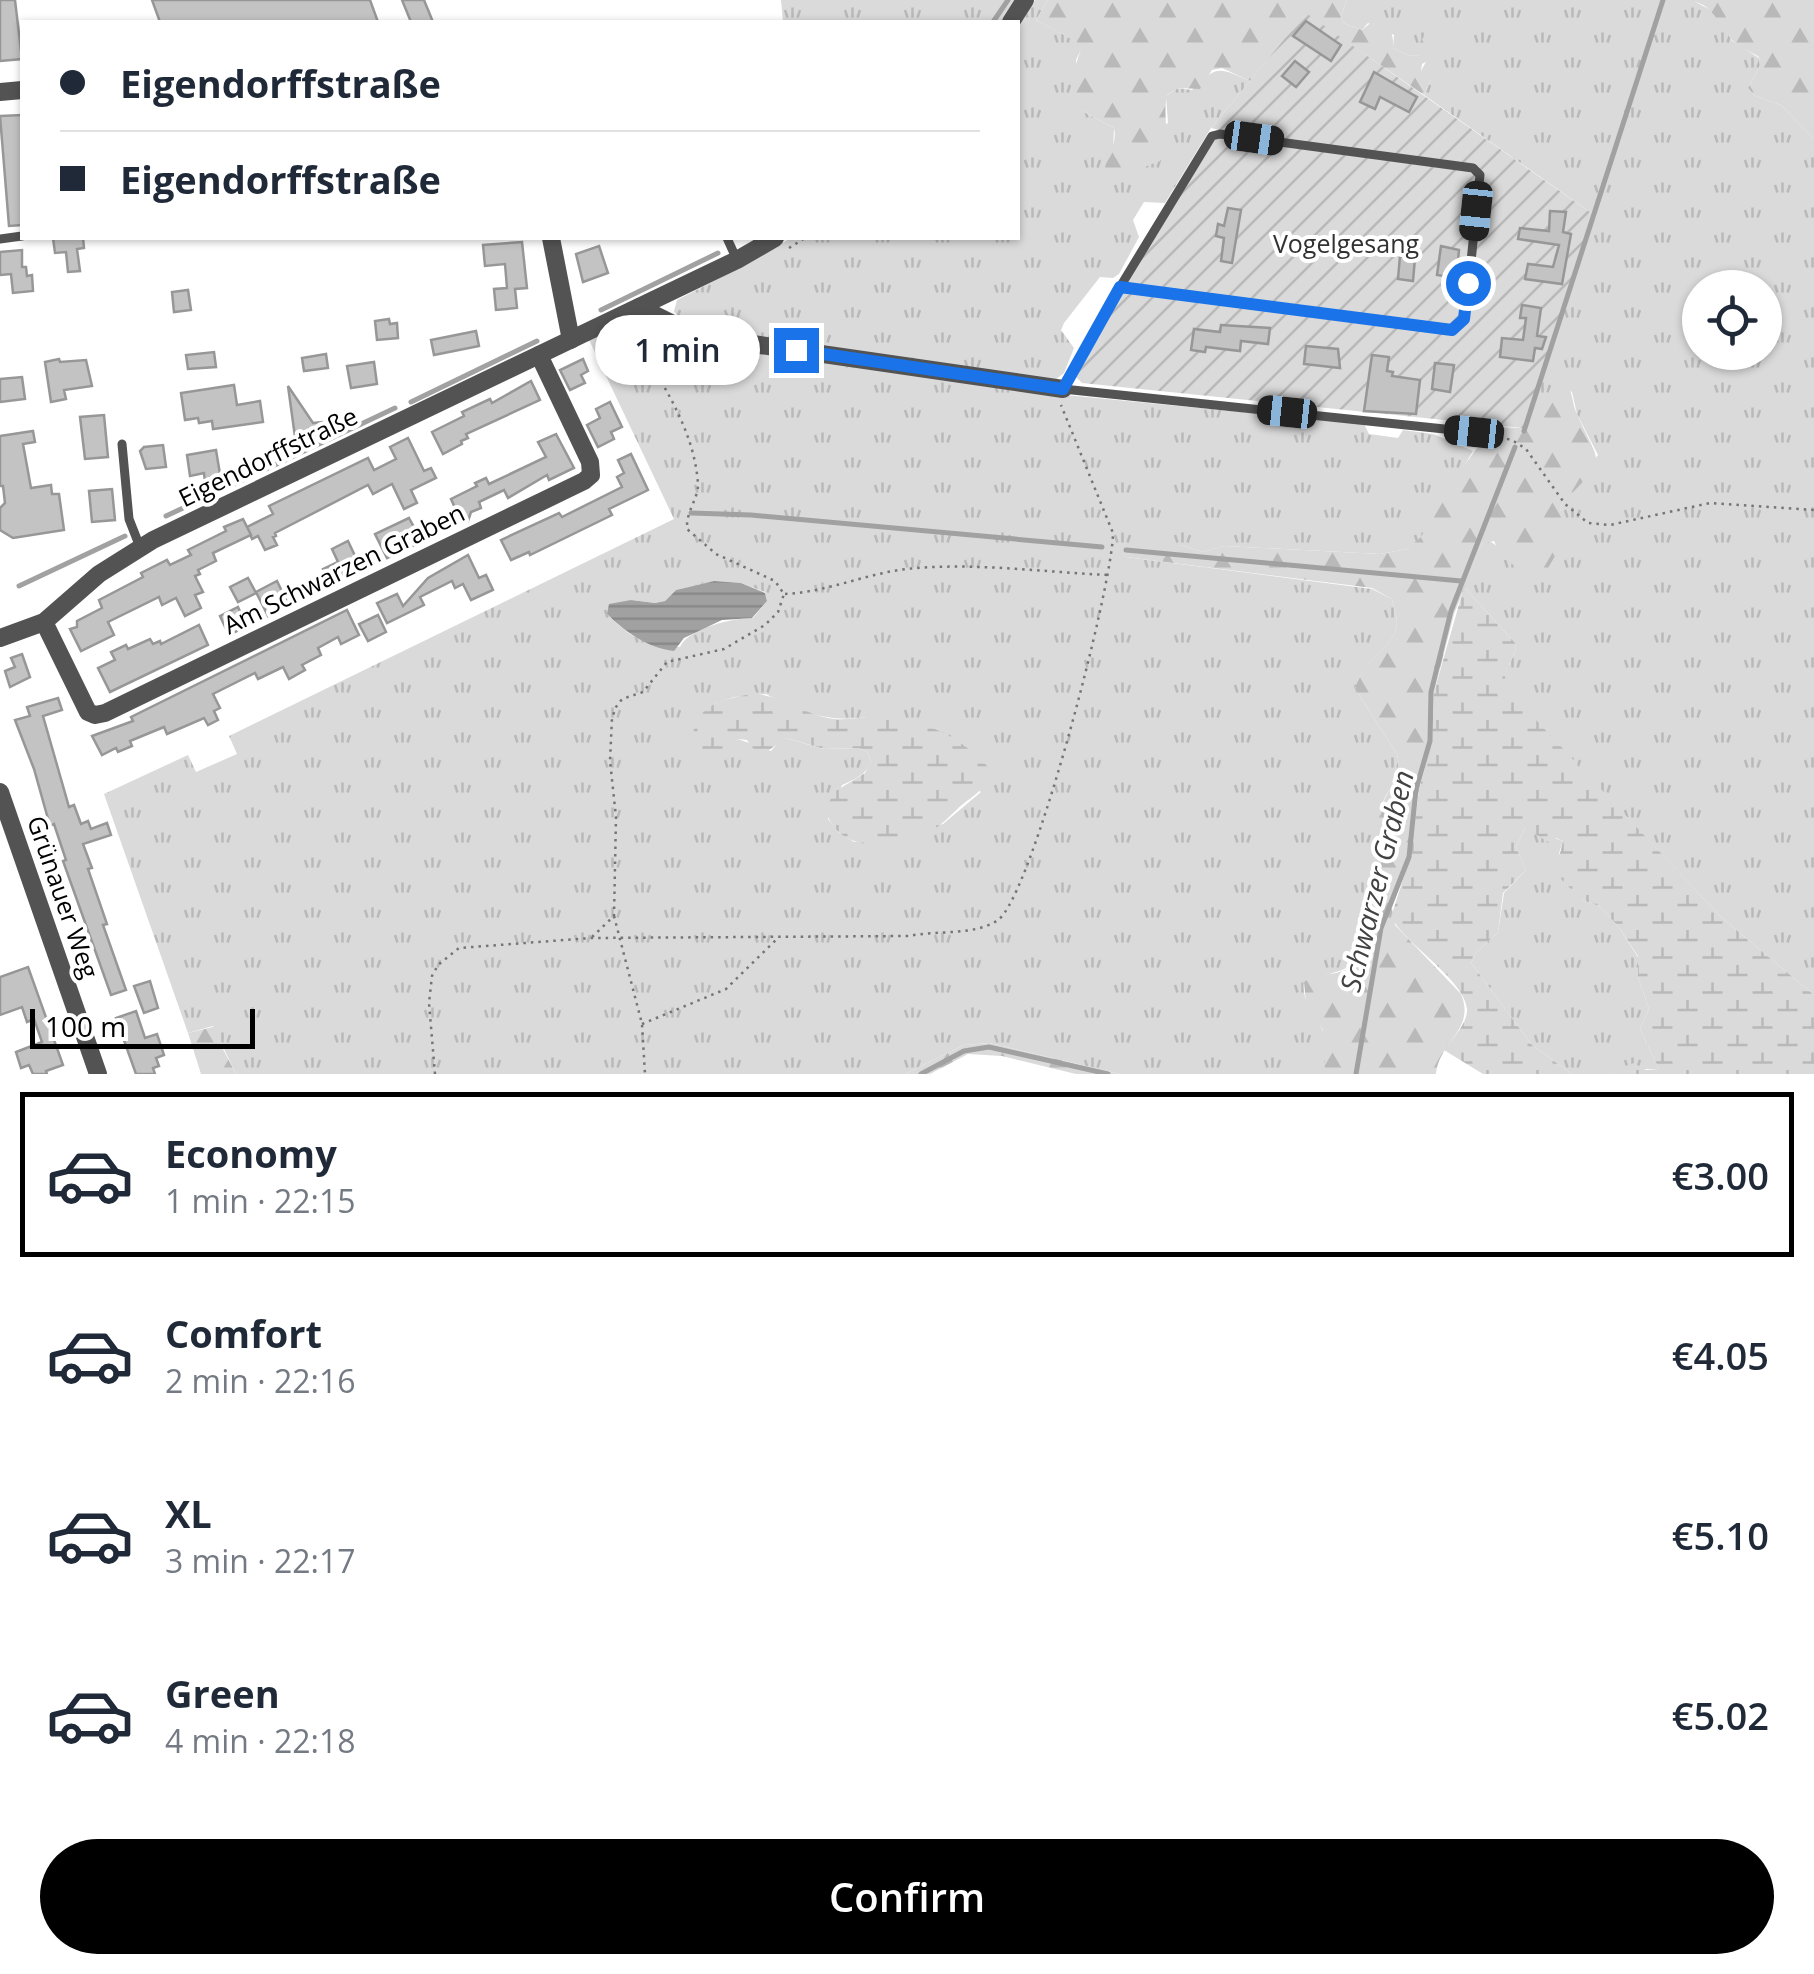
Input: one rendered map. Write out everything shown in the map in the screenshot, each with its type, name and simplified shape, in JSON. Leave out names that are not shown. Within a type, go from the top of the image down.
[{"type":"street","points":[[551,240],[571,340]]},
{"type":"street","name":"Eigendorffstraße","points":[[0,638],[44,622],[99,574],[140,547],[772,240]]},
{"type":"street","points":[[640,307],[689,332],[720,340],[1063,389]]},
{"type":"street","name":"Am Schwarzen Graben","points":[[44,622],[88,712],[95,716],[584,481],[591,475],[591,465],[540,355]]},
{"type":"street","name":"Grünauer Weg","points":[[0,792],[98,1074]]},
{"type":"lane","points":[[1120,287],[1452,330],[1464,319],[1480,175],[1473,168],[1212,136],[1120,287],[1063,389],[1474,432]]},
{"type":"lane","points":[[727,240],[737,260]]},
{"type":"lane","points":[[122,444],[130,519],[140,547]]},
{"type":"path","points":[[619,316],[662,382],[695,456],[698,492],[690,506],[687,529],[716,554],[776,581],[784,594]]},
{"type":"path","points":[[434,1074],[429,1003],[432,976],[448,954],[459,948],[591,938],[909,936],[936,930],[972,931],[1000,919],[1010,908],[1030,856],[1086,677],[1113,533],[1060,401],[1063,389]]},
{"type":"path","points":[[1474,432],[1512,440],[1526,448],[1566,504],[1588,523],[1610,525],[1710,503],[1814,510]]},
{"type":"path","points":[[784,594],[836,588],[907,569],[1108,575]]},
{"type":"path","points":[[646,1074],[642,1024],[614,916],[612,718],[622,699],[643,692],[667,662],[724,649],[765,625],[778,612],[784,594]]},
{"type":"path","points":[[591,938],[614,916]]},
{"type":"path","points":[[642,1024],[726,989],[780,936]]},
{"type":"green space","points":[[781,0],[1017,0],[1003,20],[783,20]]},
{"type":"green space","points":[[1035,0],[1048,0],[1036,20],[1083,45],[1076,60],[1082,111],[1114,128],[1113,151],[1168,123],[1166,96],[1178,88],[1192,90],[1218,71],[1250,81],[1211,128],[1165,203],[1144,202],[1133,220],[1139,237],[1119,274],[1113,278],[1100,277],[1064,323],[1061,330],[1074,348],[1064,373],[1055,380],[709,330],[681,320],[674,311],[677,300],[788,240],[1020,240],[1020,25]]},
{"type":"green space","points":[[1048,0],[1347,0],[1341,16],[1343,23],[1362,30],[1374,20],[1379,22],[1391,33],[1393,48],[1410,56],[1419,55],[1420,42],[1425,35],[1432,34],[1439,39],[1443,52],[1422,64],[1421,71],[1431,79],[1424,95],[1306,14],[1250,81],[1222,68],[1212,70],[1200,89],[1178,88],[1167,95],[1165,144],[1160,161],[1119,177],[1105,170],[1114,128],[1082,111],[1076,101],[1074,71],[1082,45],[1036,20]]},
{"type":"green space","points":[[1347,0],[1692,0],[1716,13],[1732,41],[1759,58],[1760,66],[1748,88],[1755,96],[1781,105],[1814,139],[1814,995],[1720,916],[1504,687],[1516,644],[1464,587],[1482,544],[1488,540],[1497,546],[1560,511],[1598,455],[1577,414],[1572,392],[1556,383],[1523,428],[1594,215],[1424,95],[1431,79],[1421,71],[1428,58],[1422,49],[1419,55],[1410,56],[1393,48],[1394,35],[1368,23],[1362,30],[1343,23],[1341,16]]},
{"type":"green space","points":[[1681,0],[1814,0],[1814,139],[1781,105],[1755,96],[1748,88],[1760,66],[1759,57],[1734,42],[1706,7]]},
{"type":"green space","name":"Vogelgesang","points":[[1306,13],[1594,215],[1523,428],[1082,383],[1075,376],[1126,282],[1219,130],[1211,128]]},
{"type":"green space","points":[[622,324],[652,325],[1055,394],[1364,424],[1369,434],[1398,438],[1403,430],[1433,434],[1473,451],[1421,538],[1407,549],[1380,554],[1224,546],[1203,552],[1181,545],[1121,549],[1126,557],[1372,589],[1392,599],[1397,620],[1395,631],[1365,669],[1355,689],[1397,754],[1398,772],[1380,811],[1379,898],[1353,963],[1304,982],[1305,997],[1325,1039],[1325,1074],[1120,1074],[989,1043],[964,1045],[905,1074],[236,1074],[213,1026],[188,1033],[104,794],[188,755],[196,772],[237,754],[229,736],[674,519],[589,340]],"holes":[[[714,581],[741,583],[765,592],[767,601],[753,618],[702,629],[680,647],[639,639],[607,614],[631,600],[665,601],[676,590]],[[766,694],[814,714],[866,717],[981,792],[943,824],[854,842],[838,832],[828,819],[842,785],[867,769],[871,760],[867,752],[859,748],[823,749],[786,738],[771,751],[738,739],[732,743],[715,704],[734,697]]]},
{"type":"green space","points":[[1562,380],[1569,387],[1596,462],[1562,504],[1560,511],[1569,532],[1544,575],[1531,578],[1501,556],[1494,541],[1482,544],[1454,614],[1434,692],[1432,740],[1419,790],[1410,858],[1392,908],[1395,925],[1461,994],[1464,1017],[1436,1074],[1325,1074],[1323,1030],[1306,1003],[1304,982],[1349,968],[1370,927],[1379,896],[1378,819],[1395,780],[1397,754],[1355,689],[1364,669],[1395,631],[1397,620],[1392,599],[1372,588],[1126,557],[1122,544],[1181,545],[1203,552],[1224,546],[1380,554],[1407,549],[1421,537],[1453,480],[1493,427],[1523,428],[1556,382]]},
{"type":"green space","points":[[1464,587],[1516,644],[1505,687],[1720,916],[1814,995],[1814,1074],[1613,1074],[1634,1063],[1646,1070],[1659,1069],[1640,1029],[1649,1009],[1638,977],[1638,956],[1599,906],[1582,900],[1560,878],[1557,865],[1563,841],[1556,838],[1550,843],[1525,828],[1516,847],[1526,870],[1503,893],[1498,932],[1471,963],[1532,1045],[1572,1074],[1483,1074],[1444,1050],[1465,1020],[1464,998],[1391,917],[1410,858],[1419,790],[1432,740],[1434,692]]},
{"type":"green space","points":[[753,694],[828,718],[884,717],[934,728],[963,745],[988,767],[986,780],[978,793],[926,834],[883,845],[853,840],[831,823],[826,809],[834,792],[865,773],[871,760],[867,752],[859,748],[824,749],[786,738],[765,753],[752,748],[747,740],[738,739],[704,764],[695,759],[694,730],[704,711],[725,700]]},
{"type":"green space","points":[[1525,828],[1563,841],[1559,853],[1582,900],[1599,906],[1638,957],[1638,977],[1649,1009],[1640,1029],[1659,1069],[1572,1074],[1532,1045],[1471,963],[1498,932],[1504,893],[1526,870],[1516,847]]},
{"type":"green space","points":[[217,1026],[236,1074],[201,1074],[188,1033]]},
{"type":"green space","points":[[989,1043],[1120,1074],[1076,1074],[1002,1056],[968,1054],[930,1074],[905,1074],[964,1045]]},
{"type":"shaded area","points":[[714,581],[741,583],[765,593],[767,601],[752,618],[722,620],[684,638],[674,651],[637,638],[607,614],[609,604],[665,601],[676,590]]},
{"type":"building","points":[[0,0],[15,0],[20,59],[0,61]]},
{"type":"building","points":[[152,0],[370,0],[377,20],[159,20]]},
{"type":"building","points":[[402,0],[424,0],[432,20],[410,20]]},
{"type":"building","points":[[1306,21],[1341,45],[1331,61],[1293,36]]},
{"type":"building","points":[[1295,61],[1309,72],[1296,87],[1282,76]]},
{"type":"building","points":[[1374,72],[1417,97],[1409,112],[1380,97],[1375,109],[1360,102]]},
{"type":"building","points":[[20,115],[20,225],[9,226],[0,116]]},
{"type":"building","points":[[1228,208],[1241,210],[1232,263],[1221,261],[1224,238],[1216,236],[1218,224],[1224,226]]},
{"type":"building","points":[[1550,211],[1566,212],[1563,232],[1571,234],[1562,284],[1525,279],[1528,264],[1553,267],[1559,245],[1518,239],[1520,228],[1549,231]]},
{"type":"building","points":[[53,240],[83,240],[84,248],[77,249],[80,271],[68,272],[66,252],[55,253]]},
{"type":"building","points":[[522,242],[527,288],[515,289],[517,308],[496,310],[494,289],[507,288],[505,264],[485,266],[483,245]]},
{"type":"building","points":[[599,246],[608,273],[583,282],[576,254]]},
{"type":"building","points":[[1441,246],[1459,250],[1457,270],[1453,269],[1452,277],[1437,275]]},
{"type":"building","points":[[22,250],[22,267],[26,267],[27,276],[32,275],[33,291],[13,293],[11,274],[0,275],[0,252]]},
{"type":"building","points":[[1400,256],[1415,258],[1413,281],[1398,279]]},
{"type":"building","points":[[188,290],[191,310],[174,312],[172,292]]},
{"type":"building","points":[[1522,305],[1541,308],[1537,336],[1546,337],[1542,349],[1535,348],[1533,361],[1500,357],[1502,338],[1523,340],[1526,318],[1520,318]]},
{"type":"building","points":[[389,319],[390,324],[397,323],[398,338],[377,340],[375,321]]},
{"type":"building","points":[[1221,325],[1270,328],[1268,344],[1241,341],[1240,351],[1206,347],[1205,352],[1191,350],[1194,329],[1220,332]]},
{"type":"building","points":[[476,331],[479,346],[434,355],[431,340]]},
{"type":"building","points":[[1306,346],[1338,349],[1340,368],[1304,364]]},
{"type":"building","points":[[214,352],[216,367],[188,369],[186,355]]},
{"type":"building","points":[[326,354],[328,368],[304,371],[302,358]]},
{"type":"building","points":[[1372,355],[1389,357],[1387,371],[1393,372],[1392,376],[1420,380],[1416,414],[1364,411]]},
{"type":"building","points":[[583,359],[588,371],[581,375],[585,383],[570,390],[560,370]]},
{"type":"building","points":[[86,360],[92,386],[64,390],[66,399],[51,402],[45,362]]},
{"type":"building","points":[[374,362],[377,384],[351,388],[347,366]]},
{"type":"building","points":[[1435,363],[1454,365],[1450,392],[1432,389]]},
{"type":"building","points":[[22,377],[25,399],[0,402],[0,379]]},
{"type":"building","points":[[531,381],[540,400],[466,434],[468,438],[462,444],[443,454],[432,432],[464,416],[462,412],[490,399],[492,403]]},
{"type":"building","points":[[234,385],[237,405],[260,401],[263,422],[213,429],[212,421],[185,420],[181,393]]},
{"type":"building","points":[[288,386],[313,423],[322,422],[324,435],[296,444]]},
{"type":"building","points":[[610,402],[622,427],[611,432],[614,439],[598,447],[587,425],[600,418],[596,409]]},
{"type":"building","points":[[104,415],[108,457],[85,459],[80,417]]},
{"type":"building","points":[[33,431],[35,442],[23,444],[31,488],[51,485],[52,494],[59,494],[64,530],[13,538],[0,530],[0,508],[5,503],[0,486],[0,436]]},
{"type":"building","points":[[556,434],[574,468],[549,480],[547,475],[508,498],[504,490],[479,502],[481,508],[471,512],[468,521],[460,519],[451,499],[486,478],[489,484],[546,457],[538,442]]},
{"type":"building","points":[[408,438],[424,471],[431,468],[436,478],[411,490],[417,503],[404,509],[392,484],[373,494],[368,485],[275,533],[277,545],[265,550],[258,536],[252,539],[247,527],[273,514],[269,506],[368,458],[374,470],[396,459],[390,447]]},
{"type":"building","points":[[163,445],[166,467],[146,469],[140,451]]},
{"type":"building","points":[[216,450],[221,480],[205,483],[204,473],[190,476],[187,455]]},
{"type":"building","points":[[631,454],[648,490],[609,509],[612,515],[530,555],[529,552],[511,560],[501,540],[559,513],[562,517],[622,487],[617,477],[624,473],[618,460]]},
{"type":"building","points":[[112,489],[115,520],[92,522],[89,491]]},
{"type":"building","points":[[409,518],[415,529],[406,533],[413,546],[387,558],[375,534]]},
{"type":"building","points":[[243,519],[251,535],[213,553],[216,561],[198,570],[200,574],[195,576],[203,592],[195,595],[201,608],[185,616],[176,598],[162,605],[159,597],[108,622],[114,635],[81,651],[70,629],[102,608],[99,600],[167,560],[170,565],[191,555],[188,550]]},
{"type":"building","points":[[348,541],[357,560],[352,576],[331,585],[323,569],[338,562],[332,549]]},
{"type":"building","points":[[468,555],[479,578],[486,575],[493,590],[471,600],[463,584],[455,588],[452,581],[420,597],[424,605],[387,623],[377,603],[397,594],[403,606],[428,578]]},
{"type":"building","points":[[248,578],[256,593],[238,602],[230,587]]},
{"type":"building","points":[[277,581],[289,606],[268,616],[256,592]]},
{"type":"building","points":[[238,607],[247,626],[229,635],[220,616]]},
{"type":"building","points":[[347,610],[359,635],[341,644],[338,637],[318,648],[321,655],[302,665],[305,670],[289,679],[283,667],[258,679],[255,673],[213,694],[220,708],[214,711],[218,720],[208,725],[204,718],[167,734],[164,727],[130,741],[132,746],[102,755],[92,736],[133,721],[131,717]]},
{"type":"building","points":[[378,615],[386,632],[368,641],[359,624]]},
{"type":"building","points":[[199,625],[208,645],[110,692],[98,668],[115,660],[111,652],[150,639],[153,644],[161,644]]},
{"type":"building","points":[[22,654],[30,677],[10,687],[5,671],[15,667],[11,658]]},
{"type":"building","points":[[58,698],[62,710],[43,716],[69,807],[74,805],[81,824],[88,821],[91,829],[107,823],[111,835],[83,844],[107,924],[103,925],[126,990],[111,995],[15,720],[30,716],[27,707]]},
{"type":"building","points":[[28,967],[63,1065],[46,1071],[47,1074],[33,1074],[29,1065],[21,1068],[16,1052],[42,1042],[34,1019],[27,1022],[22,1007],[0,1015],[0,977]]},
{"type":"building","points":[[150,981],[158,1008],[144,1013],[134,986]]},
{"type":"building","points":[[136,1011],[145,1038],[157,1034],[164,1055],[156,1058],[159,1066],[153,1068],[155,1074],[136,1074],[116,1018]]},
{"type":"waterway","points":[[994,20],[1008,0]]},
{"type":"waterway","points":[[1524,431],[1663,0]]},
{"type":"waterway","points":[[601,310],[718,253]]},
{"type":"waterway","points":[[411,402],[537,341]]},
{"type":"waterway","points":[[264,470],[395,408]]},
{"type":"waterway","name":"Schwarzer Graben","points":[[1356,1074],[1381,928],[1409,857],[1416,789],[1430,741],[1431,692],[1451,611],[1515,447]]},
{"type":"waterway","points":[[166,516],[243,480]]},
{"type":"waterway","name":"Schwarzer Graben","points":[[691,513],[1102,547]]},
{"type":"waterway","points":[[19,586],[125,536]]},
{"type":"waterway","name":"Schwarzer Graben","points":[[1126,550],[1461,581]]},
{"type":"waterway","name":"Schwarzer Graben","points":[[921,1074],[964,1051],[989,1047],[1108,1074]]},
{"type":"route","points":[[796,350],[1063,389],[1120,287],[1452,330],[1464,319],[1468,283]]}]
